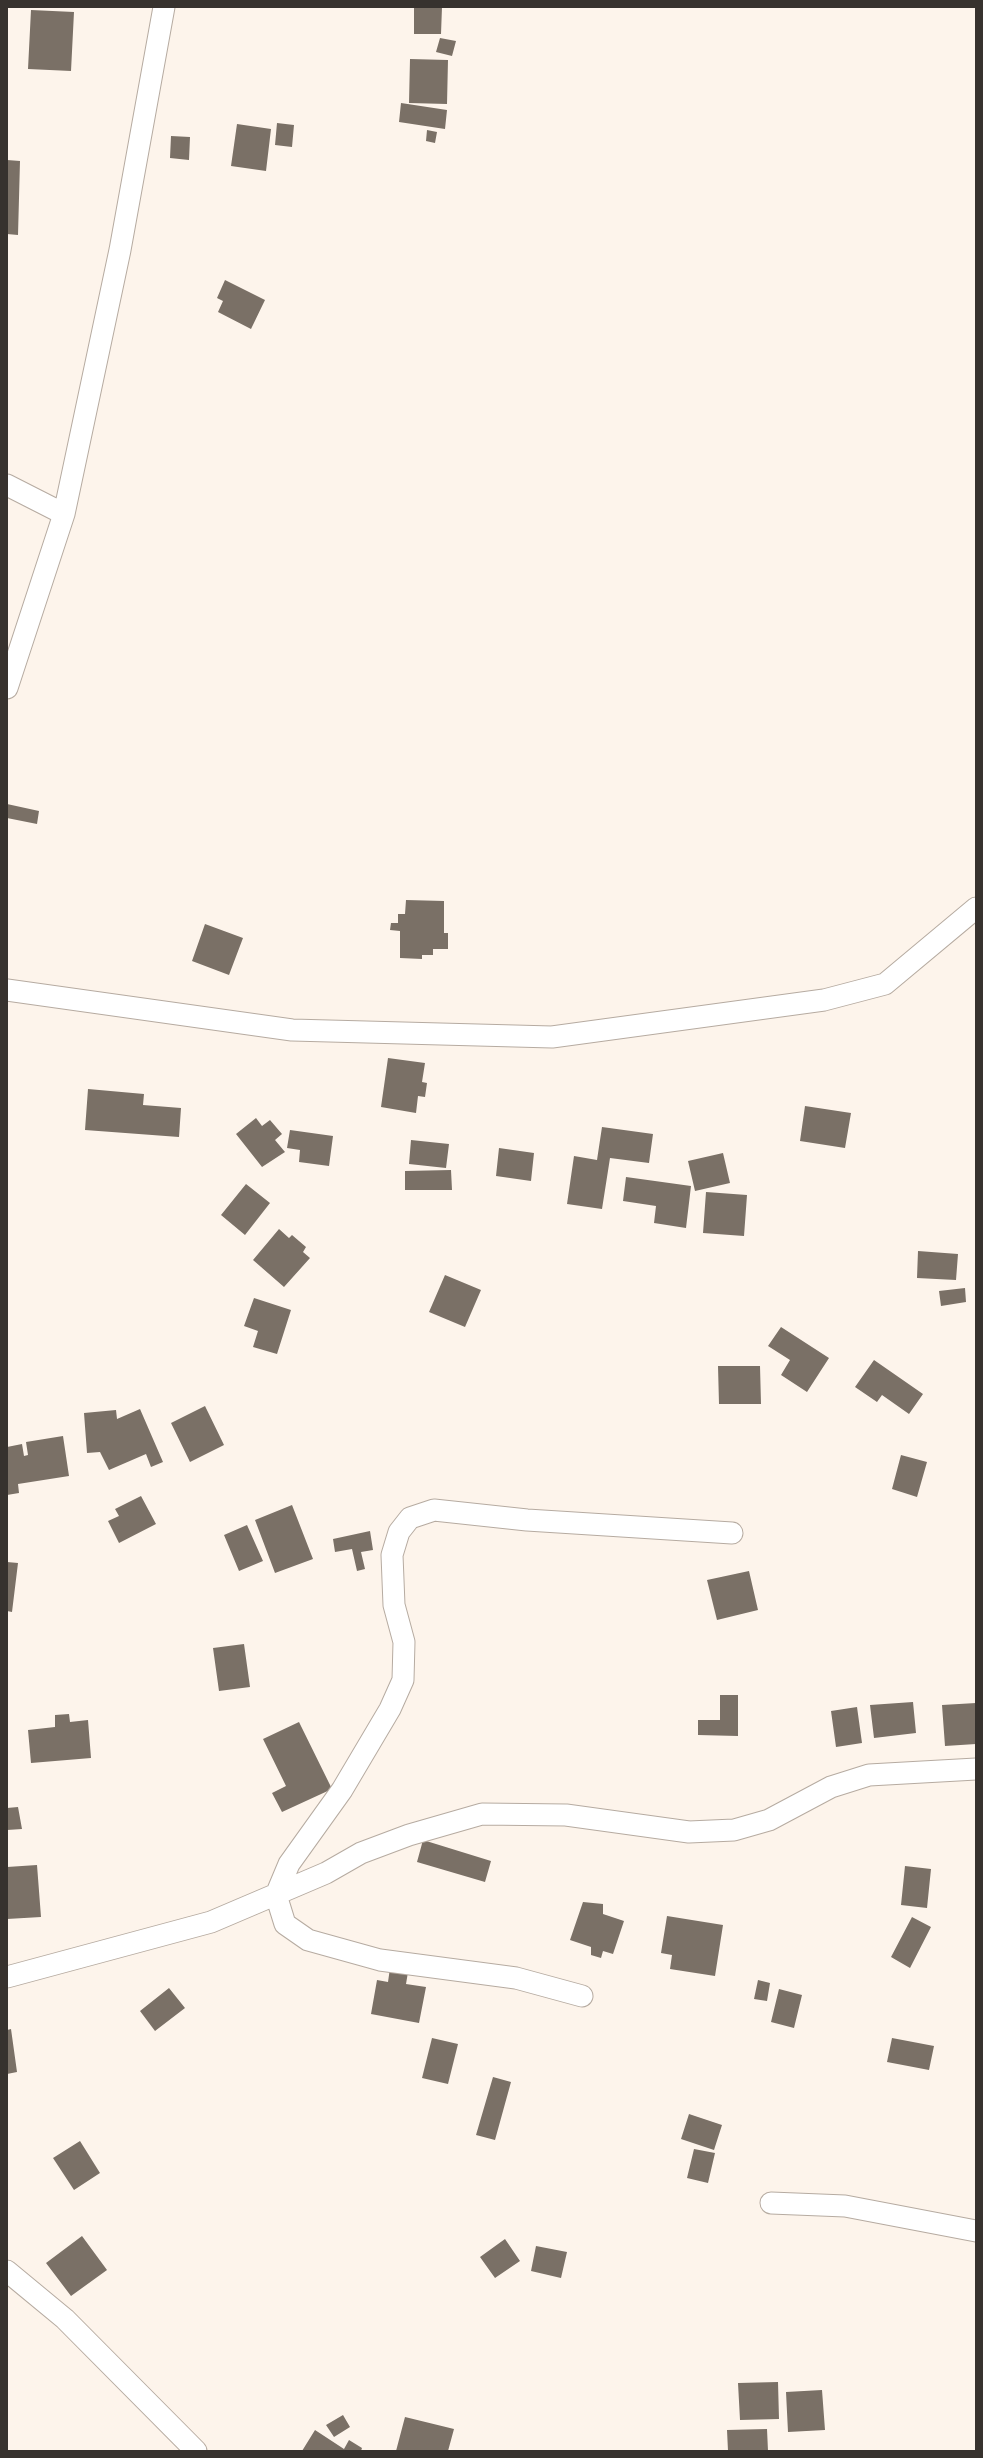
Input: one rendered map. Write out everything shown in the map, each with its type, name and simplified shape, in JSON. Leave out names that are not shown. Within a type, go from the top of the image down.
[{"type":"street","points":[[7,688],[64,514],[120,250],[164,7]]},
{"type":"street","points":[[7,485],[64,514]]},
{"type":"street","points":[[7,990],[292,1030],[552,1037],[824,1000],[885,984],[976,908]]},
{"type":"street","points":[[582,1996],[516,1978],[380,1960],[308,1940],[285,1924],[276,1895],[290,1864],[342,1790],[390,1709],[403,1680],[404,1642],[394,1604],[392,1555],[398,1532],[410,1518],[434,1510],[527,1520],[732,1533]]},
{"type":"street","points":[[7,1976],[212,1922],[326,1873],[368,1851],[409,1835],[482,1814],[566,1815],[689,1832],[734,1830],[769,1820],[831,1787],[868,1775],[976,1769]]},
{"type":"street","points":[[770,2204],[845,2206],[976,2231]]},
{"type":"street","points":[[7,2271],[65,2320],[196,2451]]},
{"type":"building","points":[[414,7],[442,7],[441,34],[414,34]]},
{"type":"building","points":[[31,10],[74,12],[71,71],[28,69]]},
{"type":"building","points":[[440,38],[456,41],[452,56],[436,52]]},
{"type":"building","points":[[410,59],[448,60],[447,104],[409,103]]},
{"type":"building","points":[[401,103],[447,110],[445,129],[399,122]]},
{"type":"building","points":[[277,123],[294,125],[292,147],[275,145]]},
{"type":"building","points":[[237,124],[271,129],[266,171],[231,166]]},
{"type":"building","points":[[427,130],[437,132],[435,143],[426,141]]},
{"type":"building","points":[[171,136],[190,137],[189,160],[170,158]]},
{"type":"building","points":[[7,160],[20,161],[18,235],[7,234]]},
{"type":"building","points":[[225,280],[265,300],[251,329],[218,312],[223,301],[217,298]]},
{"type":"building","points":[[7,804],[39,811],[37,824],[7,818]]},
{"type":"building","points":[[406,900],[444,901],[444,933],[448,933],[448,949],[433,949],[433,955],[422,955],[422,959],[400,958],[400,931],[390,930],[391,923],[398,923],[398,914],[405,914]]},
{"type":"building","points":[[205,924],[243,938],[229,975],[192,961]]},
{"type":"building","points":[[388,1058],[425,1063],[422,1082],[427,1083],[425,1097],[418,1096],[416,1113],[381,1107]]},
{"type":"building","points":[[88,1089],[144,1094],[143,1105],[181,1108],[179,1137],[85,1130]]},
{"type":"building","points":[[805,1106],[851,1113],[845,1148],[800,1141]]},
{"type":"building","points":[[256,1118],[262,1126],[270,1120],[282,1134],[275,1140],[285,1152],[262,1167],[236,1134]]},
{"type":"building","points":[[602,1127],[653,1134],[649,1163],[610,1158],[602,1209],[567,1204],[574,1156],[597,1160]]},
{"type":"building","points":[[290,1130],[333,1136],[329,1166],[299,1162],[300,1150],[287,1148]]},
{"type":"building","points":[[411,1140],[449,1144],[446,1168],[409,1164]]},
{"type":"building","points":[[499,1148],[534,1153],[531,1181],[496,1176]]},
{"type":"building","points":[[723,1153],[730,1183],[695,1191],[688,1161]]},
{"type":"building","points":[[451,1170],[452,1190],[405,1190],[405,1171]]},
{"type":"building","points":[[626,1177],[691,1186],[686,1228],[654,1223],[656,1206],[623,1201]]},
{"type":"building","points":[[246,1184],[270,1203],[245,1235],[221,1215]]},
{"type":"building","points":[[706,1192],[747,1195],[744,1236],[703,1233]]},
{"type":"building","points":[[279,1229],[289,1238],[292,1235],[306,1247],[303,1252],[310,1258],[284,1287],[253,1260]]},
{"type":"building","points":[[918,1251],[958,1254],[956,1280],[917,1278]]},
{"type":"building","points":[[445,1275],[481,1290],[465,1327],[429,1312]]},
{"type":"building","points":[[965,1288],[966,1302],[941,1306],[939,1291]]},
{"type":"building","points":[[254,1298],[291,1310],[277,1354],[253,1347],[258,1331],[244,1326]]},
{"type":"building","points":[[781,1327],[829,1358],[807,1392],[781,1375],[790,1360],[768,1346]]},
{"type":"building","points":[[874,1360],[923,1394],[909,1414],[882,1395],[877,1402],[855,1387]]},
{"type":"building","points":[[718,1366],[760,1366],[761,1404],[719,1404]]},
{"type":"building","points":[[205,1406],[224,1445],[190,1462],[171,1423]]},
{"type":"building","points":[[140,1409],[163,1462],[151,1467],[146,1454],[109,1470],[100,1452],[87,1453],[84,1413],[116,1410],[117,1419]]},
{"type":"building","points":[[63,1436],[69,1476],[18,1484],[19,1493],[7,1495],[7,1447],[22,1444],[24,1456],[28,1455],[26,1442]]},
{"type":"building","points":[[901,1455],[927,1462],[917,1497],[892,1489]]},
{"type":"building","points":[[141,1496],[156,1524],[119,1543],[108,1521],[119,1516],[115,1509]]},
{"type":"building","points":[[292,1505],[313,1559],[275,1573],[255,1520]]},
{"type":"building","points":[[247,1525],[263,1561],[239,1571],[224,1535]]},
{"type":"building","points":[[370,1531],[373,1550],[361,1552],[365,1569],[357,1571],[352,1549],[335,1552],[333,1539]]},
{"type":"building","points":[[7,1562],[18,1563],[12,1612],[7,1611]]},
{"type":"building","points":[[749,1571],[758,1610],[717,1620],[707,1580]]},
{"type":"building","points":[[244,1644],[250,1687],[219,1691],[213,1648]]},
{"type":"building","points":[[720,1695],[738,1695],[738,1736],[698,1735],[698,1720],[720,1720]]},
{"type":"building","points":[[913,1702],[916,1733],[874,1738],[870,1705]]},
{"type":"building","points":[[976,1703],[976,1744],[945,1746],[942,1705]]},
{"type":"building","points":[[857,1707],[862,1743],[836,1747],[831,1711]]},
{"type":"building","points":[[69,1714],[70,1722],[88,1720],[91,1758],[31,1763],[28,1730],[55,1727],[55,1715]]},
{"type":"building","points":[[299,1722],[332,1789],[282,1812],[272,1793],[286,1786],[263,1739]]},
{"type":"building","points":[[18,1807],[22,1829],[7,1830],[7,1808]]},
{"type":"building","points":[[423,1840],[491,1861],[485,1882],[417,1862]]},
{"type":"building","points":[[37,1865],[41,1917],[7,1919],[7,1867]]},
{"type":"building","points":[[905,1866],[931,1869],[927,1908],[901,1905]]},
{"type":"building","points":[[583,1902],[603,1904],[603,1914],[624,1921],[613,1954],[603,1951],[601,1958],[591,1955],[591,1947],[570,1940]]},
{"type":"building","points":[[667,1916],[723,1925],[715,1976],[670,1969],[672,1955],[661,1953]]},
{"type":"building","points":[[912,1917],[931,1927],[910,1968],[891,1957]]},
{"type":"building","points":[[390,1968],[408,1972],[406,1984],[426,1987],[419,2023],[371,2014],[377,1980],[388,1982]]},
{"type":"building","points":[[758,1980],[770,1983],[767,2001],[754,1999]]},
{"type":"building","points":[[169,1988],[185,2008],[155,2031],[140,2011]]},
{"type":"building","points":[[779,1989],[802,1995],[794,2028],[771,2022]]},
{"type":"building","points":[[11,2029],[17,2072],[7,2074],[7,2030]]},
{"type":"building","points":[[432,2038],[458,2044],[448,2084],[422,2078]]},
{"type":"building","points":[[892,2038],[934,2046],[929,2070],[887,2062]]},
{"type":"building","points":[[493,2077],[511,2082],[495,2140],[476,2135]]},
{"type":"building","points":[[689,2114],[722,2125],[714,2150],[681,2139]]},
{"type":"building","points":[[80,2141],[100,2173],[74,2190],[53,2158]]},
{"type":"building","points":[[694,2149],[715,2153],[708,2183],[687,2178]]},
{"type":"building","points":[[82,2236],[107,2270],[71,2296],[46,2263]]},
{"type":"building","points":[[505,2239],[520,2261],[495,2278],[480,2257]]},
{"type":"building","points":[[536,2246],[567,2252],[561,2278],[531,2271]]},
{"type":"building","points":[[778,2382],[779,2419],[740,2420],[738,2383]]},
{"type":"building","points":[[822,2390],[825,2430],[788,2432],[786,2392]]},
{"type":"building","points":[[343,2415],[350,2427],[334,2437],[326,2425]]},
{"type":"building","points":[[405,2417],[454,2429],[448,2451],[396,2451]]},
{"type":"building","points":[[767,2429],[768,2451],[728,2451],[727,2430]]},
{"type":"building","points":[[315,2430],[344,2449],[349,2440],[362,2448],[361,2451],[302,2451]]}]
